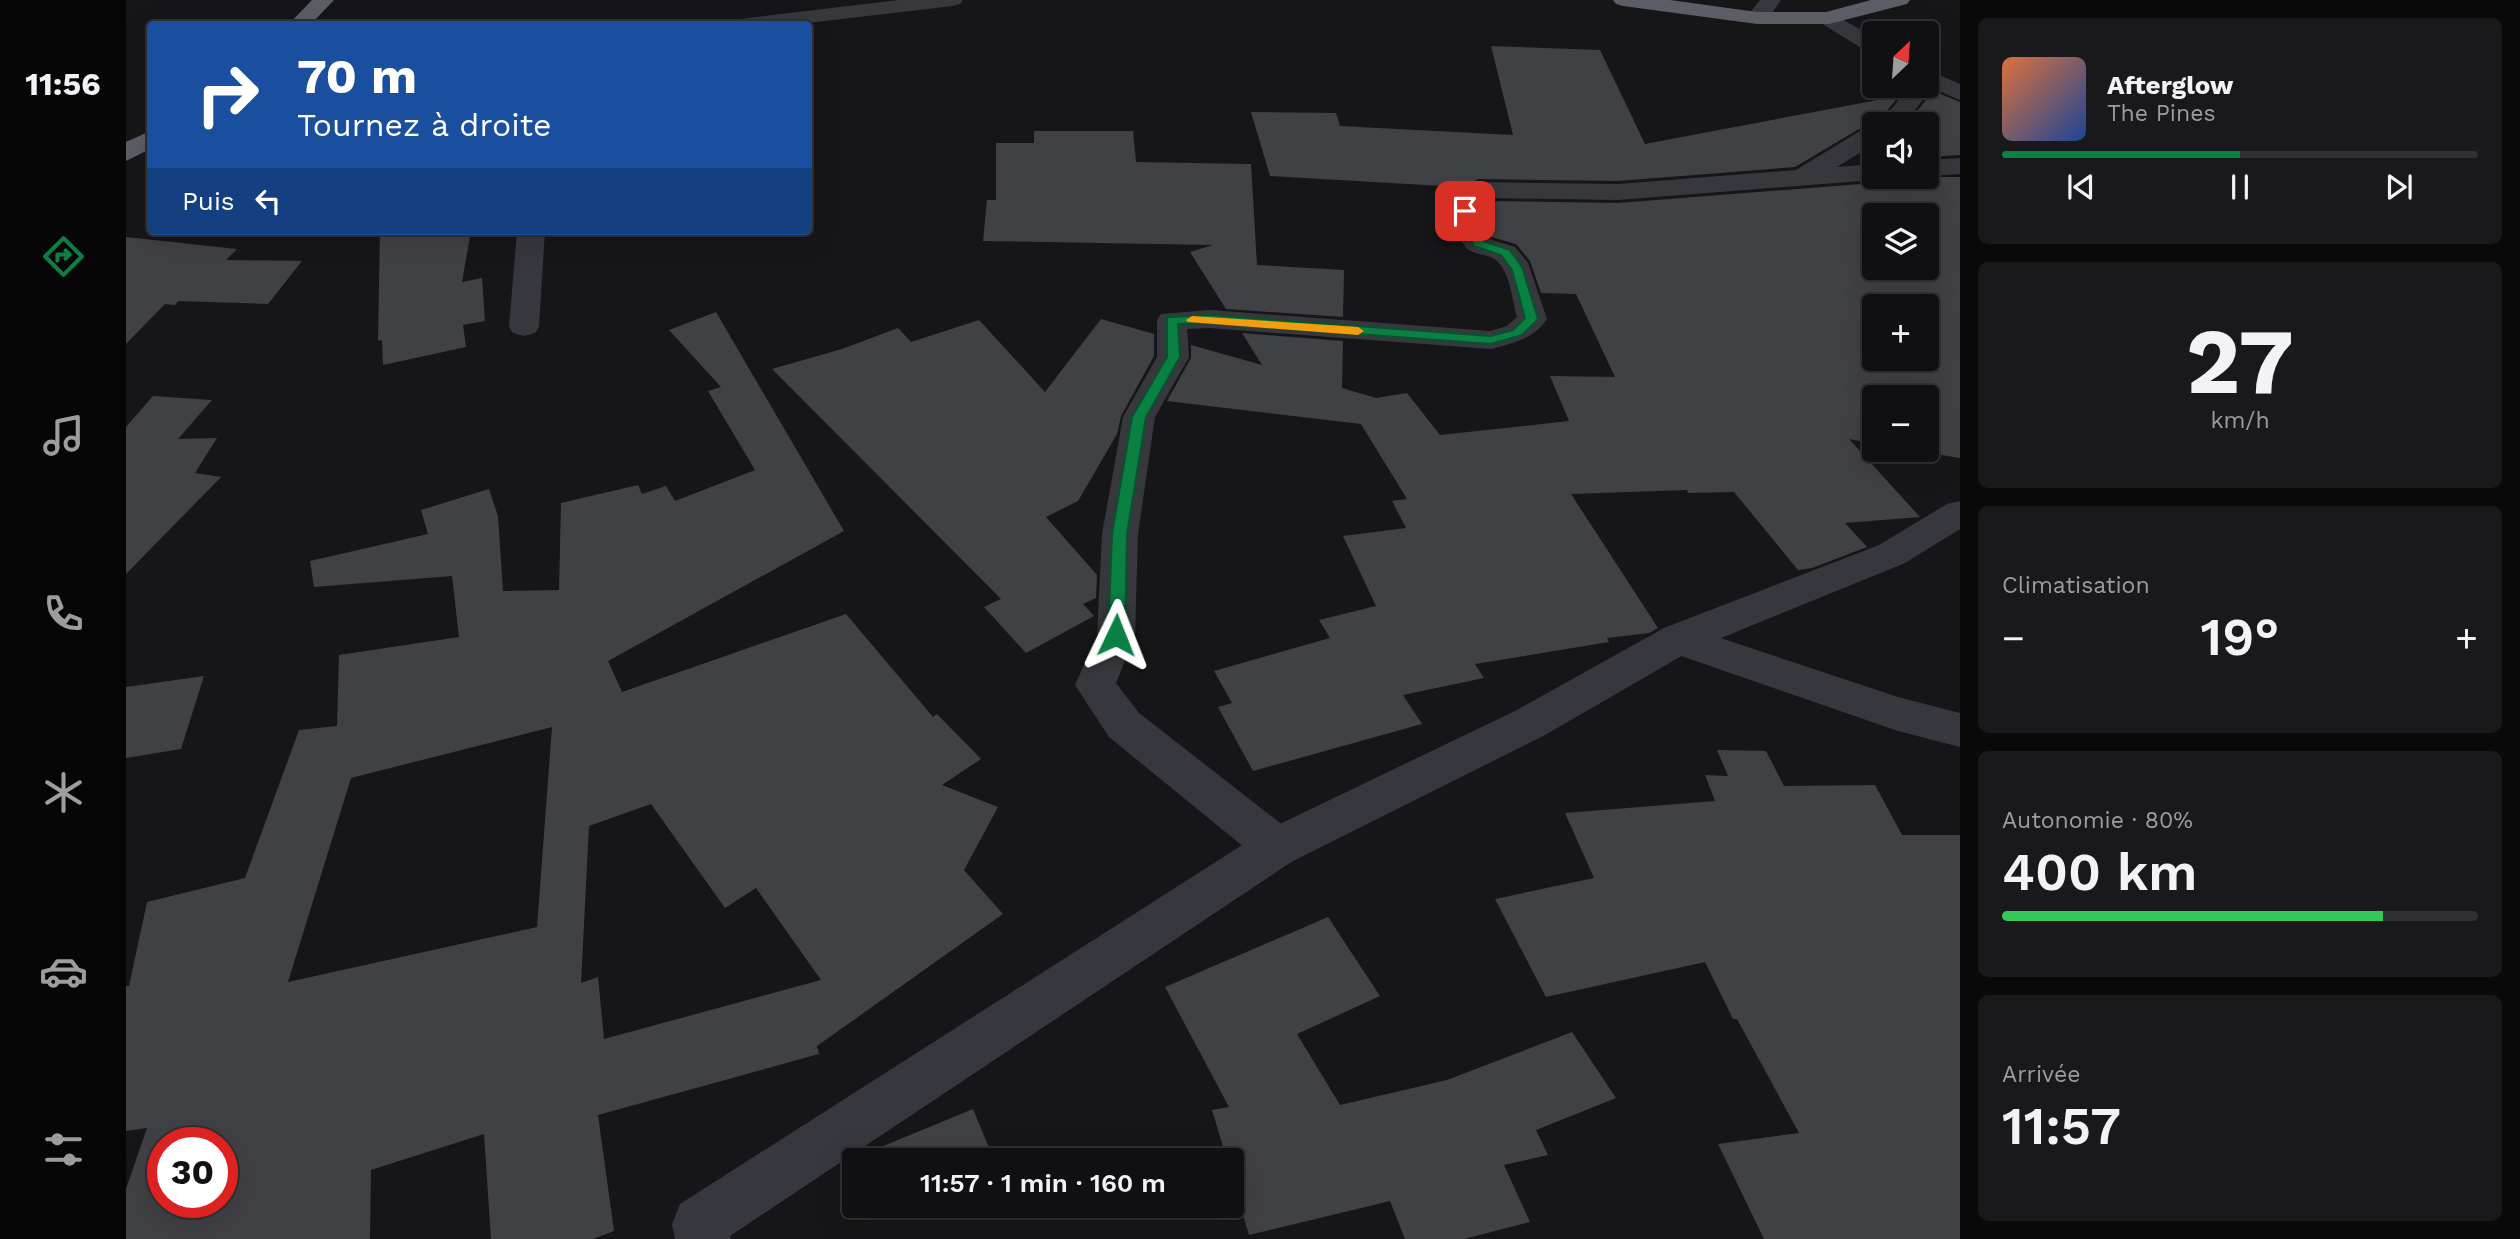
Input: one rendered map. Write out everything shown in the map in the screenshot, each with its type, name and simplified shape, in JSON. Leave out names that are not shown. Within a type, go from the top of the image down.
[{"type":"highway","points":[[302,21],[324,0]]},
{"type":"highway","points":[[1623,0],[1757,18],[1829,18],[1900,0]]},
{"type":"highway","points":[[126,153],[147,140]]},
{"type":"street","points":[[774,21],[953,0]]},
{"type":"street","points":[[1757,18],[1771,0]]},
{"type":"street","points":[[1829,18],[1862,39]]},
{"type":"street","points":[[1939,85],[1960,93]]},
{"type":"street","points":[[1901,112],[1912,98]]},
{"type":"street","points":[[1804,176],[1862,140]]},
{"type":"street","points":[[1939,167],[1960,166]]},
{"type":"street","points":[[1277,847],[1124,725],[1095,685],[1116,635],[1119,534],[1139,417],[1173,357],[1171,320],[1210,319],[1491,340],[1518,332],[1532,319],[1530,304],[1518,270],[1506,253],[1478,244],[1467,221],[1461,199],[1479,190],[1618,192],[1862,173]]},
{"type":"street","points":[[524,327],[531,235]]},
{"type":"street","points":[[695,1234],[1277,847],[1530,723],[1678,639],[1892,554],[1960,513]]},
{"type":"street","points":[[1678,639],[1898,714],[1960,730]]},
{"type":"building","points":[[1491,46],[1600,50],[1645,144],[1897,98],[1886,112],[1862,112],[1862,127],[1795,167],[1618,181],[1479,179],[1460,187],[1270,176],[1251,112],[1336,113],[1340,126],[1513,135]]},
{"type":"building","points":[[1939,93],[1960,102],[1960,155],[1939,156],[1939,112],[1916,112],[1927,98],[1939,98]]},
{"type":"building","points":[[1034,131],[1133,131],[1136,162],[1251,164],[1257,265],[1344,270],[1343,317],[1226,309],[1190,252],[1213,245],[983,241],[987,200],[996,200],[996,143],[1034,143]]},
{"type":"building","points":[[1939,177],[1960,177],[1960,458],[1939,455],[1939,385],[1862,385],[1862,442],[1849,439],[1862,453],[1862,462],[1870,462],[1920,517],[1845,523],[1867,547],[1812,568],[1798,570],[1734,492],[1688,493],[1687,490],[1571,494],[1658,628],[1649,633],[1607,638],[1609,642],[1475,664],[1484,678],[1403,695],[1422,724],[1253,771],[1218,707],[1232,703],[1214,671],[1330,638],[1319,620],[1376,606],[1343,536],[1406,528],[1392,501],[1407,499],[1361,424],[1167,401],[1191,358],[1191,345],[1262,365],[1242,333],[1343,341],[1342,388],[1376,398],[1407,393],[1440,435],[1569,421],[1550,376],[1615,377],[1576,294],[1541,293],[1530,261],[1516,244],[1491,237],[1478,203],[1618,203],[1862,184],[1862,189],[1939,189]]},
{"type":"building","points":[[380,235],[470,235],[462,282],[482,278],[485,321],[463,325],[466,347],[383,365],[382,340],[378,341]]},
{"type":"building","points":[[126,237],[237,249],[226,260],[302,261],[268,304],[178,301],[175,305],[165,304],[126,344]]},
{"type":"building","points":[[716,312],[844,531],[608,661],[622,692],[846,614],[933,717],[937,714],[981,759],[942,785],[998,807],[964,870],[1003,914],[817,1046],[819,1054],[598,1115],[614,1231],[593,1239],[491,1239],[484,1134],[371,1170],[370,1239],[126,1239],[126,1189],[147,1128],[126,1131],[126,986],[129,986],[147,902],[245,878],[299,730],[337,726],[339,655],[459,637],[452,576],[314,587],[310,561],[428,534],[421,510],[489,489],[498,516],[503,591],[559,590],[561,503],[638,485],[642,494],[666,486],[675,501],[755,470],[708,391],[721,387],[669,330]],"holes":[[[552,727],[537,927],[288,982],[351,778]],[[651,804],[725,908],[756,888],[821,980],[604,1039],[598,977],[581,983],[589,826]]]},
{"type":"building","points":[[1101,319],[1154,334],[1154,356],[1121,416],[1117,434],[1078,501],[1046,517],[1097,575],[1096,598],[1083,604],[1094,616],[1026,653],[984,607],[1001,599],[772,369],[842,349],[898,328],[911,342],[979,320],[1045,392]]},
{"type":"building","points":[[153,396],[212,400],[178,439],[217,438],[195,473],[221,477],[126,574],[126,427]]},
{"type":"building","points":[[204,676],[181,749],[126,758],[126,687]]},
{"type":"building","points":[[1717,750],[1766,751],[1784,786],[1875,785],[1902,835],[1960,835],[1960,1239],[1764,1239],[1718,1144],[1799,1133],[1737,1019],[1733,1019],[1705,962],[1546,997],[1495,899],[1594,878],[1565,813],[1715,801],[1705,775],[1728,776]]},
{"type":"building","points":[[1328,917],[1380,996],[1297,1034],[1340,1105],[1447,1080],[1572,1032],[1616,1098],[1536,1130],[1548,1155],[1504,1165],[1530,1222],[1464,1239],[1405,1239],[1390,1201],[1249,1235],[1244,1218],[1244,1148],[1223,1148],[1212,1110],[1229,1107],[1165,987]]},
{"type":"building","points":[[973,1109],[989,1148],[879,1148]]},
{"type":"slow traffic","points":[[1192,320],[1210,319],[1358,331]]},
{"type":"route","points":[[1116,635],[1119,534],[1139,417],[1173,357],[1171,320],[1210,319],[1491,340],[1518,332],[1532,319],[1530,304],[1518,270],[1506,253],[1478,244],[1465,211]]}]
